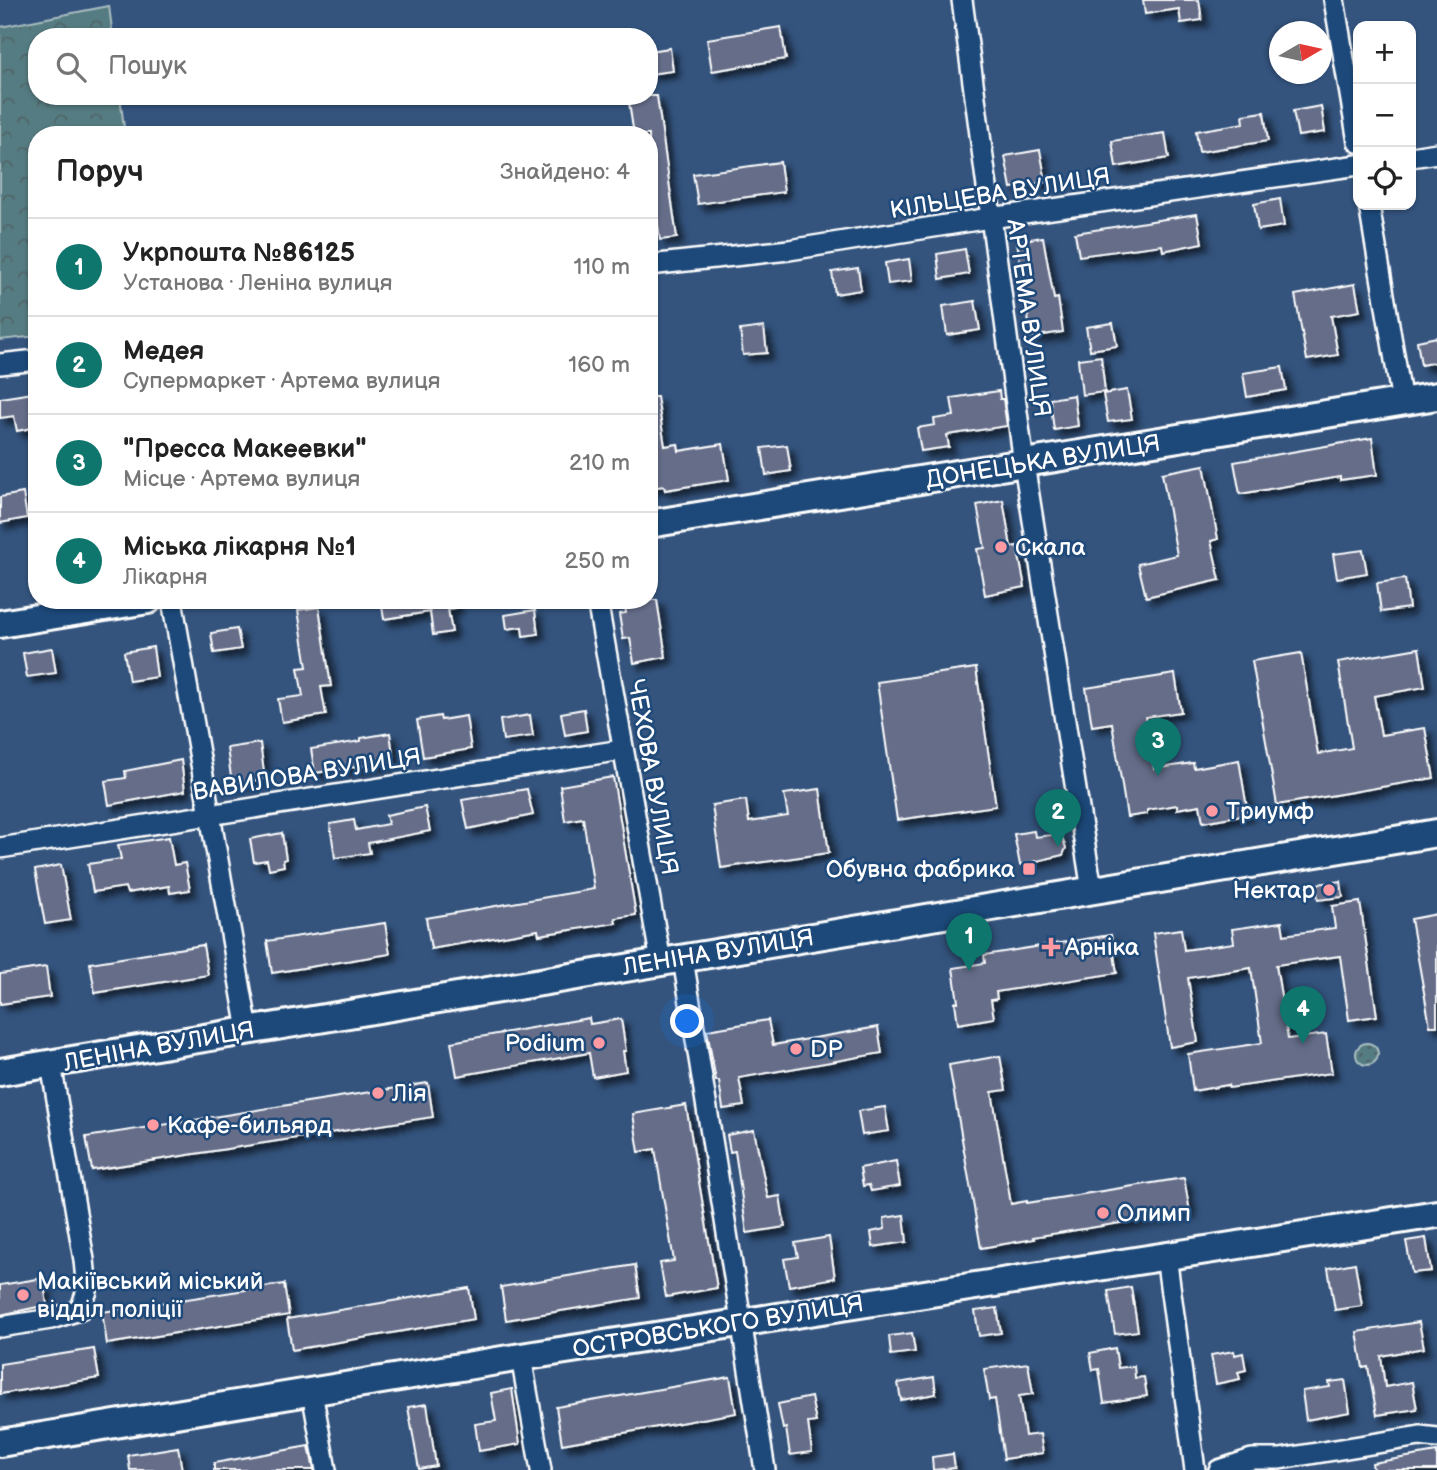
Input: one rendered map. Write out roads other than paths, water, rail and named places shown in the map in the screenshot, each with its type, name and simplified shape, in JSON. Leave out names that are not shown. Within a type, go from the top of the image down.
[{"type":"street","name":"АРТЕМА ВУЛИЦЯ","points":[[962,0],[1024,464],[1092,890]]},
{"type":"street","points":[[1334,0],[1353,112]]},
{"type":"street","points":[[1416,156],[1437,153]]},
{"type":"street","name":"КІЛЬЦЕВА ВУЛИЦЯ","points":[[658,264],[789,250],[1353,166]]},
{"type":"street","points":[[1370,210],[1402,402]]},
{"type":"street","points":[[0,364],[28,361]]},
{"type":"street","name":"ДОНЕЦЬКА ВУЛИЦЯ","points":[[658,523],[1437,396]]},
{"type":"street","points":[[0,624],[92,609]]},
{"type":"street","points":[[174,609],[248,1030]]},
{"type":"street","name":"ЧЕХОВА ВУЛИЦЯ","points":[[598,609],[622,750],[672,960],[765,1470]]},
{"type":"street","name":"ВАВИЛОВА ВУЛИЦЯ","points":[[0,848],[622,750]]},
{"type":"street","name":"ЛЕНІНА ВУЛИЦЯ","points":[[0,1072],[1437,833]]},
{"type":"street","points":[[0,1327],[51,1319],[80,1310],[87,1292],[51,1064]]},
{"type":"street","name":"ОСТРОВСЬКОГО ВУЛИЦЯ","points":[[0,1443],[940,1290],[1437,1214]]},
{"type":"street","points":[[1166,1256],[1195,1470]]},
{"type":"street","points":[[521,1357],[541,1470]]},
{"type":"street","points":[[312,1392],[326,1470]]},
{"type":"street","points":[[1219,1470],[1252,1459],[1280,1459],[1420,1436],[1437,1438]]},
{"type":"place","name":"Скала","points":[[1001,547]]},
{"type":"place","name":"\"Пресса Макеевки\"","points":[[1158,776]]},
{"type":"place","name":"Триумф","points":[[1212,811]]},
{"type":"place","name":"Медея","points":[[1058,847]]},
{"type":"place","name":"Обувна фабрика","points":[[1029,869]]},
{"type":"place","name":"Нектар","points":[[1329,890]]},
{"type":"place","name":"Арніка","points":[[1051,947]]},
{"type":"place","name":"Укрпошта №86125","points":[[969,971]]},
{"type":"place","name":"Podium","points":[[599,1043]]},
{"type":"place","name":"Міська лікарня №1","points":[[1303,1044]]},
{"type":"place","name":"DP","points":[[796,1049]]},
{"type":"place","name":"Лія","points":[[378,1093]]},
{"type":"place","name":"Кафе-бильярд","points":[[153,1125]]},
{"type":"place","name":"Олимп","points":[[1103,1213]]},
{"type":"place","name":"Макіївський міський відділ поліції","points":[[23,1295]]}]
